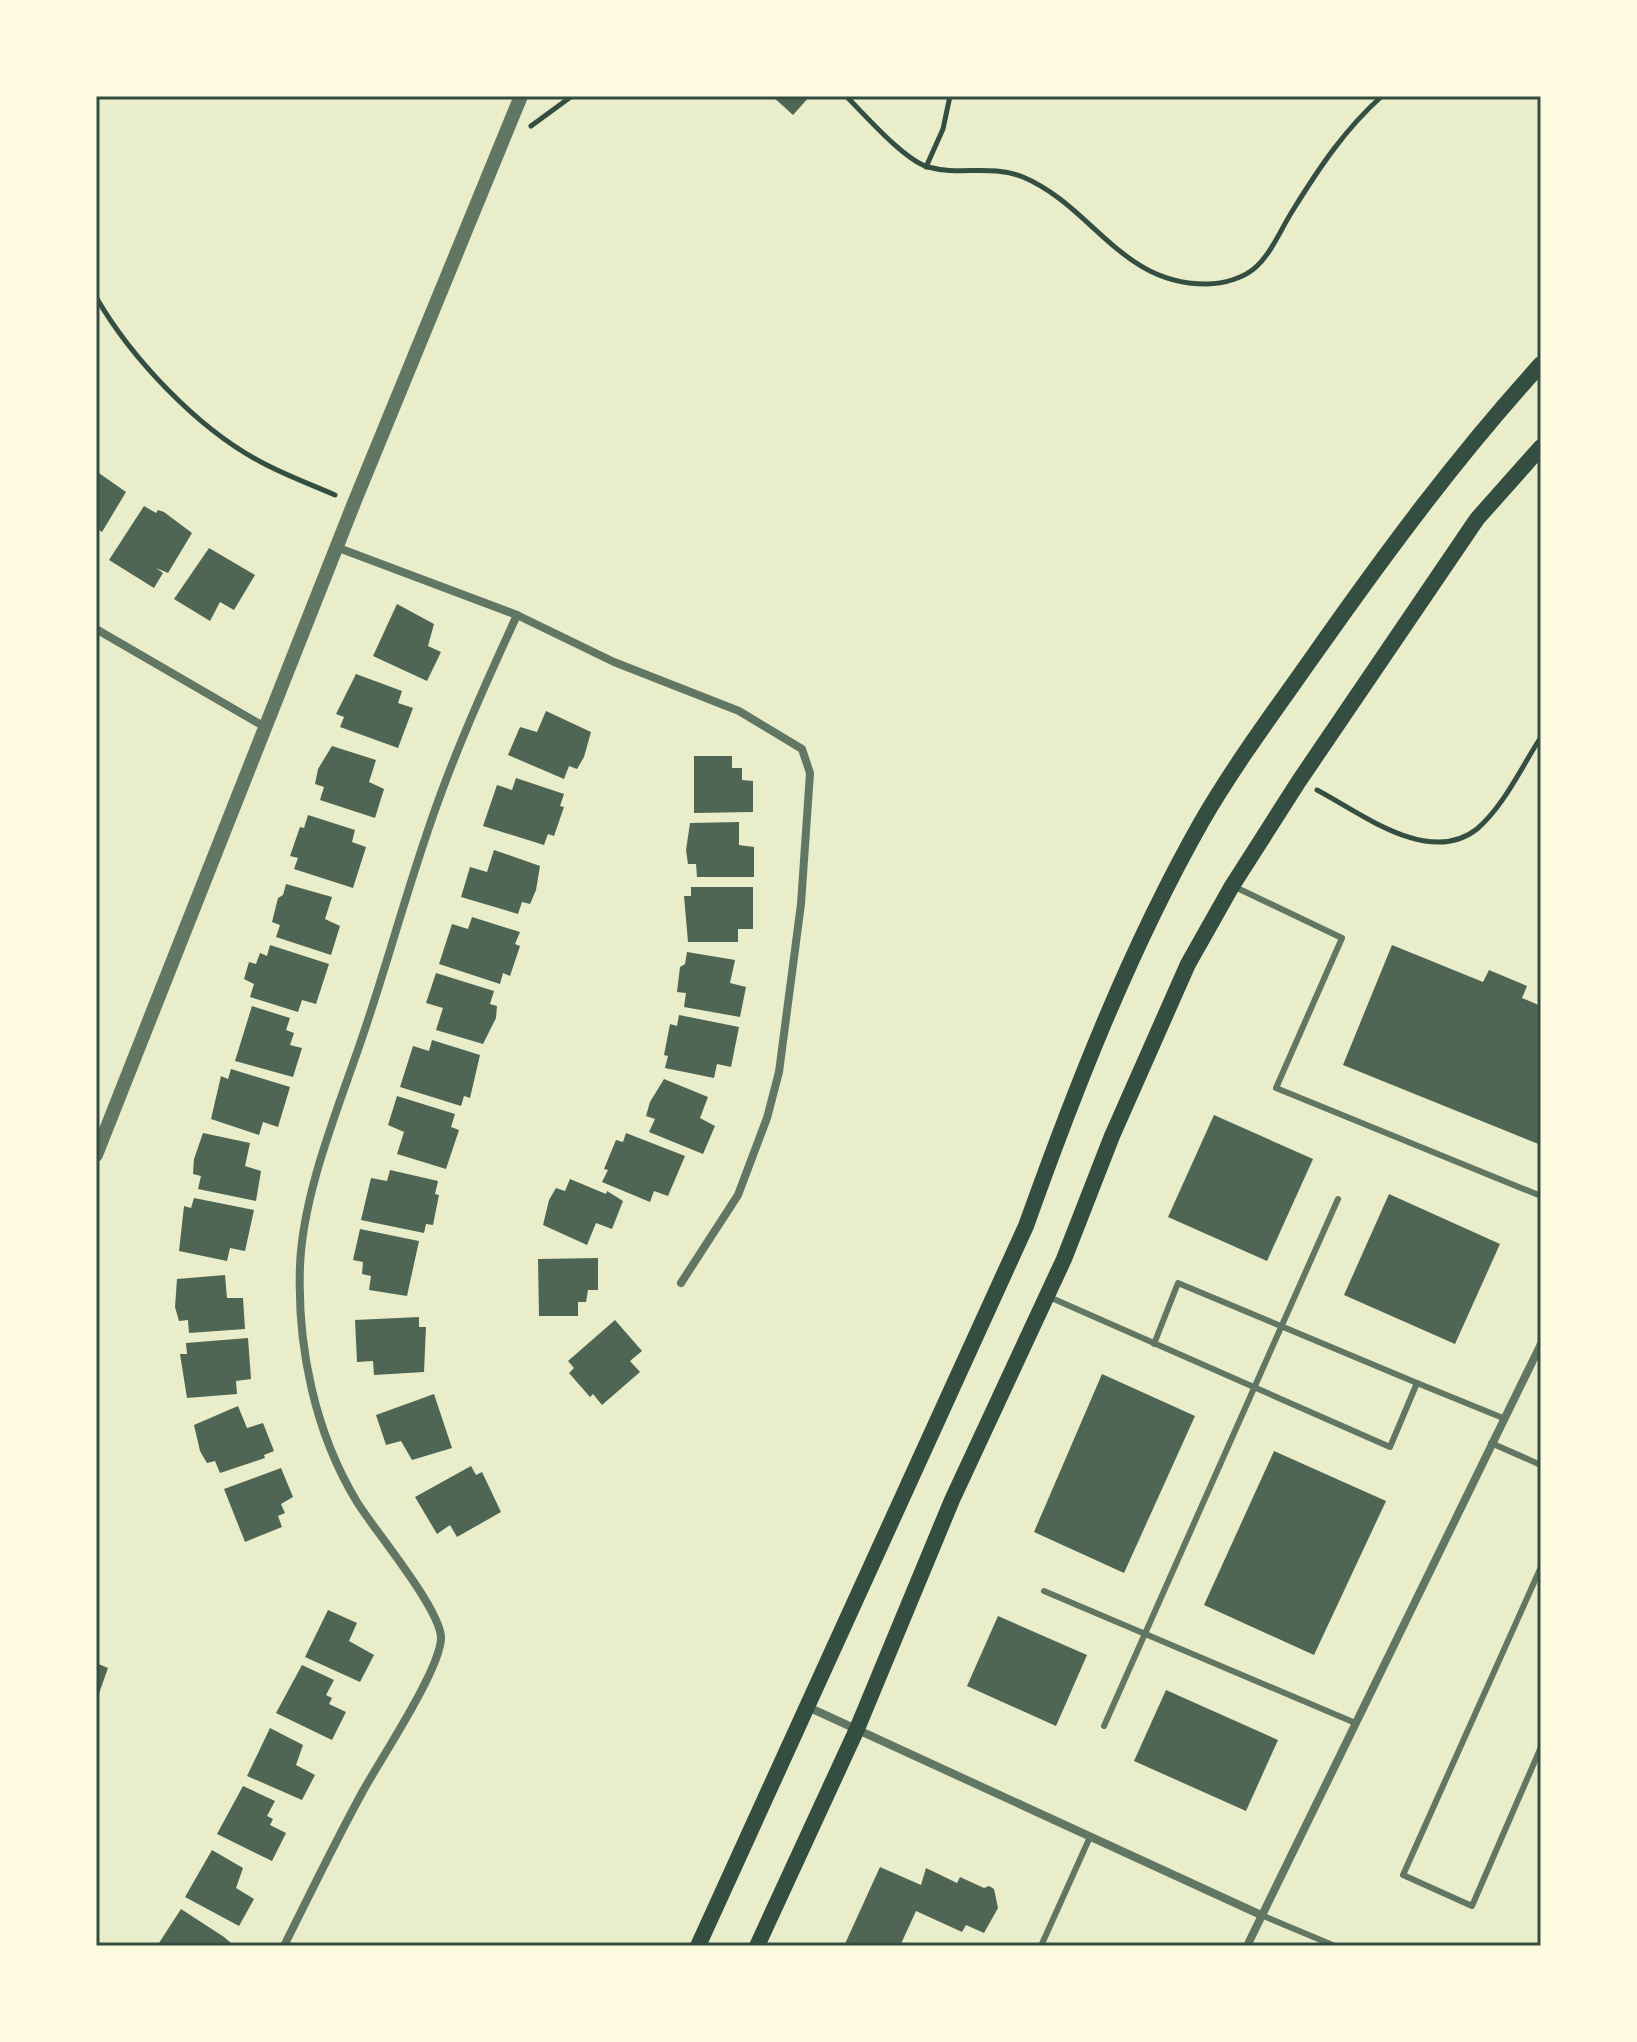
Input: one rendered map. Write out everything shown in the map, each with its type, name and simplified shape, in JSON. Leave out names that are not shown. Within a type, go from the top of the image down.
[{"type":"main road","points":[[698,1946],[808,1707],[897,1502],[1026,1226],[1061,1129],[1144,938],[1203,820],[1293,684],[1418,510],[1541,364]]},
{"type":"main road","points":[[757,1946],[857,1729],[952,1500],[1047,1296],[1188,964],[1232,886],[1299,781],[1477,519],[1541,447]]},
{"type":"street","points":[[96,1155],[336,547],[521,96]]},
{"type":"street","points":[[336,547],[517,615],[614,662],[739,711],[802,749],[810,773],[801,904],[779,1072],[767,1118],[738,1195],[681,1283]]},
{"type":"street","points":[[284,1946],[361,1795],[430,1671],[441,1638],[432,1614],[358,1503],[326,1438],[307,1366],[300,1308],[300,1263],[306,1225],[322,1158],[441,791],[470,716],[517,615]]},
{"type":"street","points":[[96,629],[265,727]]},
{"type":"street","points":[[1247,1946],[1353,1722],[1541,1344]]},
{"type":"street","points":[[808,1707],[1261,1915]]},
{"type":"lane","points":[[1232,886],[1342,938],[1276,1088],[1541,1196]]},
{"type":"lane","points":[[1104,1726],[1338,1199]]},
{"type":"lane","points":[[1154,1344],[1178,1283],[1503,1418]]},
{"type":"lane","points":[[1047,1296],[1390,1447],[1417,1383]]},
{"type":"lane","points":[[1491,1443],[1541,1465]]},
{"type":"lane","points":[[1541,1567],[1403,1875],[1472,1906],[1541,1747]]},
{"type":"lane","points":[[1044,1591],[1353,1722]]},
{"type":"lane","points":[[1041,1946],[1090,1837]]},
{"type":"lane","points":[[1261,1915],[1335,1946]]},
{"type":"path","points":[[503,146],[572,96]]},
{"type":"path","points":[[846,96],[926,167],[952,170],[987,168],[1023,177],[1064,200],[1100,238],[1142,268],[1189,284],[1225,284],[1257,267],[1321,165],[1356,119],[1382,96]]},
{"type":"path","points":[[926,167],[943,129],[950,96]]},
{"type":"path","points":[[96,297],[111,323],[179,403],[259,461],[354,503]]},
{"type":"path","points":[[1299,781],[1401,834],[1424,842],[1452,842],[1476,829],[1493,810],[1541,737]]},
{"type":"building","points":[[772,96],[810,96],[793,115]]},
{"type":"building","points":[[96,471],[126,492],[102,532],[96,528]]},
{"type":"building","points":[[144,506],[156,513],[158,510],[164,512],[192,533],[168,573],[156,568],[163,573],[154,588],[109,560]]},
{"type":"building","points":[[209,548],[255,575],[234,610],[220,602],[210,621],[174,599]]},
{"type":"building","points":[[397,604],[434,624],[428,646],[441,652],[427,681],[373,656]]},
{"type":"building","points":[[356,674],[402,691],[398,703],[413,708],[398,748],[340,727],[344,717],[336,714]]},
{"type":"building","points":[[546,711],[591,732],[584,757],[577,769],[569,766],[564,779],[508,755],[520,727],[537,732]]},
{"type":"building","points":[[332,746],[376,760],[369,782],[384,789],[375,818],[320,800],[324,787],[315,784],[318,769]]},
{"type":"building","points":[[694,756],[732,756],[732,768],[742,768],[742,780],[753,781],[753,812],[694,813]]},
{"type":"building","points":[[516,778],[564,794],[560,806],[564,807],[554,836],[548,834],[544,845],[483,826],[497,785],[512,790]]},
{"type":"building","points":[[308,815],[355,830],[352,842],[366,847],[353,888],[294,869],[298,858],[290,856],[300,827],[304,828]]},
{"type":"building","points":[[739,822],[739,845],[754,847],[754,877],[697,877],[696,864],[688,864],[686,850],[690,823]]},
{"type":"building","points":[[494,850],[540,866],[530,904],[522,902],[518,914],[461,897],[470,867],[487,872]]},
{"type":"building","points":[[286,884],[332,897],[325,919],[340,926],[331,955],[276,937],[280,925],[272,922],[278,898],[283,895]]},
{"type":"building","points":[[691,887],[753,887],[753,929],[738,929],[738,942],[688,942],[684,896],[691,896]]},
{"type":"building","points":[[472,917],[520,932],[515,944],[520,946],[510,976],[503,973],[500,984],[439,964],[452,924],[468,929]]},
{"type":"building","points":[[270,945],[329,964],[316,1004],[302,1000],[298,1012],[250,997],[254,984],[244,979],[249,962],[256,964],[260,953],[267,956]]},
{"type":"building","points":[[1392,945],[1483,982],[1489,970],[1527,986],[1522,998],[1541,1006],[1541,1145],[1343,1065]]},
{"type":"building","points":[[687,952],[735,960],[730,983],[746,987],[740,1017],[684,1007],[686,993],[677,992],[680,967],[685,964]]},
{"type":"building","points":[[436,973],[494,991],[490,1004],[497,1006],[496,1018],[483,1044],[436,1030],[443,1008],[426,1003]]},
{"type":"building","points":[[252,1006],[290,1018],[286,1030],[294,1033],[290,1045],[302,1048],[293,1077],[235,1061]]},
{"type":"building","points":[[679,1015],[739,1027],[731,1067],[717,1064],[714,1078],[665,1068],[668,1056],[664,1055],[670,1024],[677,1026]]},
{"type":"building","points":[[432,1040],[480,1055],[470,1098],[464,1096],[461,1106],[400,1087],[413,1046],[429,1051]]},
{"type":"building","points":[[231,1069],[290,1087],[278,1127],[263,1122],[259,1135],[211,1119],[221,1076],[228,1079]]},
{"type":"building","points":[[664,1079],[708,1097],[700,1118],[715,1126],[703,1154],[649,1132],[655,1119],[646,1116],[650,1102]]},
{"type":"building","points":[[397,1096],[455,1114],[451,1127],[459,1130],[446,1169],[397,1154],[404,1132],[388,1125]]},
{"type":"building","points":[[1214,1115],[1313,1159],[1267,1261],[1168,1217]]},
{"type":"building","points":[[203,1133],[250,1143],[245,1166],[261,1171],[256,1201],[198,1189],[201,1176],[193,1174],[194,1159]]},
{"type":"building","points":[[626,1133],[685,1156],[668,1196],[654,1191],[650,1202],[602,1182],[616,1140],[623,1142]]},
{"type":"building","points":[[390,1170],[438,1181],[435,1194],[439,1195],[433,1225],[426,1224],[424,1233],[361,1220],[371,1178],[387,1181]]},
{"type":"building","points":[[570,1179],[606,1194],[607,1191],[623,1201],[612,1229],[596,1223],[587,1245],[543,1225],[549,1200],[556,1188],[565,1191]]},
{"type":"building","points":[[1389,1194],[1500,1244],[1455,1344],[1344,1295]]},
{"type":"building","points":[[194,1198],[254,1210],[245,1251],[230,1248],[227,1261],[179,1251],[184,1206],[191,1208]]},
{"type":"building","points":[[360,1229],[419,1241],[407,1296],[369,1290],[371,1276],[362,1274],[363,1262],[353,1260]]},
{"type":"building","points":[[598,1258],[598,1290],[588,1290],[586,1302],[578,1302],[578,1316],[539,1316],[538,1259]]},
{"type":"building","points":[[225,1275],[227,1298],[243,1298],[245,1329],[189,1333],[188,1320],[179,1321],[175,1307],[177,1279]]},
{"type":"building","points":[[419,1317],[419,1327],[426,1327],[424,1372],[374,1375],[373,1361],[357,1362],[355,1320]]},
{"type":"building","points":[[615,1320],[642,1351],[630,1361],[640,1372],[602,1405],[593,1394],[590,1397],[569,1373],[574,1368],[568,1361]]},
{"type":"building","points":[[248,1338],[251,1379],[236,1381],[237,1394],[187,1398],[180,1354],[187,1354],[186,1343]]},
{"type":"building","points":[[1102,1374],[1195,1416],[1124,1573],[1034,1532]]},
{"type":"building","points":[[434,1394],[452,1448],[412,1460],[401,1441],[386,1445],[376,1415]]},
{"type":"building","points":[[238,1406],[247,1428],[263,1423],[274,1451],[264,1455],[265,1458],[220,1473],[215,1461],[207,1463],[200,1451],[194,1425]]},
{"type":"building","points":[[1274,1451],[1386,1501],[1314,1655],[1204,1605]]},
{"type":"building","points":[[471,1466],[476,1475],[482,1472],[501,1512],[457,1537],[450,1525],[437,1534],[415,1497]]},
{"type":"building","points":[[281,1468],[293,1497],[281,1504],[285,1513],[278,1516],[282,1527],[245,1542],[224,1489]]},
{"type":"building","points":[[328,1610],[357,1623],[349,1641],[374,1655],[360,1682],[305,1657]]},
{"type":"building","points":[[998,1616],[1087,1655],[1056,1726],[967,1686]]},
{"type":"building","points":[[96,1663],[108,1668],[96,1702]]},
{"type":"building","points":[[302,1665],[334,1680],[326,1695],[332,1698],[329,1704],[346,1712],[332,1740],[276,1713]]},
{"type":"building","points":[[1166,1690],[1278,1740],[1246,1811],[1134,1761]]},
{"type":"building","points":[[270,1728],[303,1745],[296,1765],[315,1775],[302,1800],[247,1776]]},
{"type":"building","points":[[243,1786],[275,1801],[267,1816],[273,1819],[270,1825],[286,1833],[272,1861],[217,1834]]},
{"type":"building","points":[[212,1850],[243,1868],[236,1888],[254,1899],[239,1926],[185,1897]]},
{"type":"building","points":[[880,1867],[921,1885],[926,1868],[957,1883],[960,1877],[984,1888],[989,1886],[994,1889],[998,1908],[984,1933],[966,1925],[962,1932],[916,1911],[900,1946],[844,1946]]},
{"type":"building","points":[[181,1909],[224,1937],[231,1943],[229,1946],[157,1946]]}]
